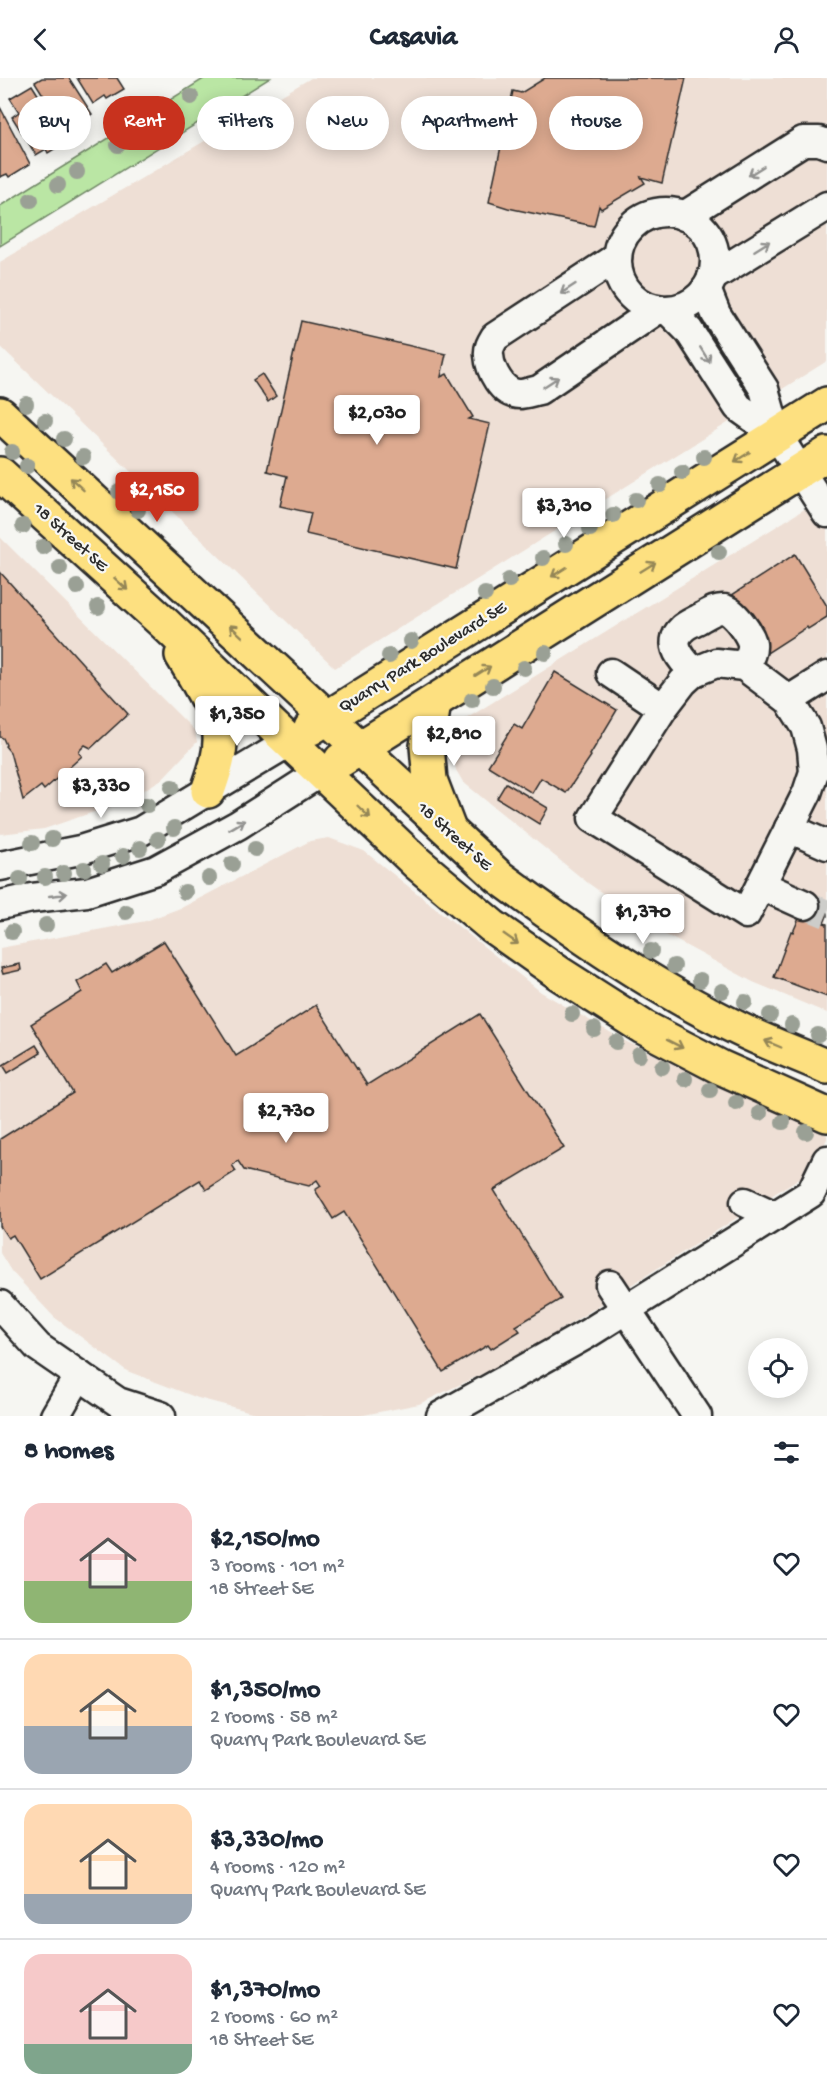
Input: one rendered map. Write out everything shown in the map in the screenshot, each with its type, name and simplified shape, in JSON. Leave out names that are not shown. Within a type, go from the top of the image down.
[{"type":"main road","name":"Quarry Park Boulevard SE","points":[[289,742],[827,404]]},
{"type":"main road","name":"18 Street SE","points":[[0,414],[499,877],[559,921],[640,974],[738,1029],[827,1067]]},
{"type":"main road","points":[[321,772],[827,454]]},
{"type":"main road","name":"18 Street SE","points":[[0,474],[165,624],[417,863],[492,926],[560,974],[643,1027],[720,1067],[827,1115]]},
{"type":"main road","points":[[165,624],[205,694],[220,734],[218,765],[208,791]]},
{"type":"main road","points":[[434,702],[427,746],[430,780],[451,834]]},
{"type":"street","points":[[684,216],[803,141],[819,141],[827,144]]},
{"type":"street","points":[[709,283],[827,206]]},
{"type":"street","points":[[617,257],[495,337],[489,348],[489,356],[495,375],[505,389],[518,394],[538,390],[663,310],[696,300],[709,283],[715,265],[714,253],[704,230],[684,216],[669,213],[654,214],[640,220],[629,230],[621,243],[617,257],[618,272],[623,286],[632,297],[644,305],[663,310],[689,331],[738,407],[777,435]]},
{"type":"street","points":[[709,283],[716,314],[764,389],[777,435],[827,513]]},
{"type":"street","points":[[694,672],[680,659],[676,637],[682,629],[714,610],[724,609],[732,614],[747,631],[752,644],[751,655],[744,666]]},
{"type":"street","points":[[716,663],[744,666],[789,700],[806,727],[812,749],[814,772],[807,793],[746,914],[593,818],[663,708],[683,682],[694,672],[716,663]]},
{"type":"street","points":[[611,673],[663,708]]},
{"type":"street","points":[[789,700],[827,675]]},
{"type":"street","name":"Quarry Park Boulevard SE","points":[[0,866],[81,850],[141,831],[289,742]]},
{"type":"street","points":[[0,905],[32,898],[87,892],[156,870],[238,825],[321,772]]},
{"type":"street","points":[[789,828],[827,845]]},
{"type":"street","points":[[761,885],[805,905]]},
{"type":"street","points":[[441,1416],[587,1334],[811,1193],[827,1160]]},
{"type":"street","points":[[745,1202],[775,1216]]},
{"type":"street","points":[[610,1285],[697,1416]]},
{"type":"street","points":[[0,1305],[38,1347],[118,1402],[161,1416]]},
{"type":"street","points":[[55,1416],[79,1375]]},
{"type":"shaded area","points":[[311,78],[827,78],[827,361],[335,668],[0,346],[0,262],[197,145],[197,150],[294,150],[294,96],[281,96]]},
{"type":"shaded area","points":[[827,495],[827,1013],[753,982],[646,924],[588,883],[463,782],[456,770],[451,735],[461,722]]},
{"type":"shaded area","points":[[0,537],[195,731],[197,742],[162,779],[126,801],[44,829],[0,834]]},
{"type":"shaded area","points":[[329,838],[364,851],[541,992],[627,1042],[827,1135],[809,1172],[518,1357],[419,1404],[359,1416],[267,1416],[198,1398],[127,1371],[54,1317],[11,1271],[0,1253],[0,948],[146,921],[183,907],[310,841]]},
{"type":"green space","points":[[205,78],[270,78],[241,96],[197,96],[197,123],[185,131],[185,96],[176,96]]},
{"type":"green space","points":[[103,142],[103,150],[154,150],[0,246],[0,206]]},
{"type":"building","points":[[42,78],[69,78],[80,96],[44,96],[35,82]]},
{"type":"building","points":[[77,78],[117,78],[124,89],[112,96],[103,96],[93,104],[91,96],[88,96]]},
{"type":"building","points":[[545,78],[686,78],[662,183],[641,177],[645,183],[601,209],[599,206],[594,226],[489,202],[500,150],[537,150],[537,96],[512,96],[513,91],[521,93]]},
{"type":"building","points":[[32,85],[39,96],[18,96],[18,110],[10,98]]},
{"type":"building","points":[[0,107],[18,141],[18,150],[23,150],[30,164],[9,177],[7,174],[0,177]]},
{"type":"building","points":[[18,113],[18,126],[12,117]]},
{"type":"building","points":[[33,150],[44,150],[36,155]]},
{"type":"building","points":[[301,321],[446,354],[441,377],[447,374],[473,417],[469,419],[490,424],[456,569],[306,534],[311,513],[280,506],[287,476],[267,471]]},
{"type":"building","points":[[262,374],[276,396],[268,402],[253,380]]},
{"type":"building","points":[[795,554],[827,606],[827,617],[767,653],[732,595]]},
{"type":"building","points":[[0,572],[128,714],[91,748],[85,745],[79,753],[82,756],[44,790],[41,786],[23,800],[10,752],[3,738],[0,737]]},
{"type":"building","points":[[555,672],[617,710],[591,756],[566,793],[541,778],[532,793],[488,766],[514,724],[522,729]]},
{"type":"building","points":[[506,783],[548,808],[539,824],[497,798]]},
{"type":"building","points":[[813,897],[827,903],[827,916],[824,923],[827,924],[827,997],[774,977],[791,931],[793,932],[808,898]]},
{"type":"building","points":[[164,941],[236,1056],[316,1005],[367,1085],[480,1014],[564,1148],[494,1190],[561,1299],[516,1326],[520,1331],[491,1349],[488,1345],[443,1372],[344,1212],[333,1219],[315,1190],[321,1186],[317,1180],[309,1186],[244,1170],[238,1161],[232,1165],[236,1171],[206,1190],[200,1180],[40,1279],[13,1235],[8,1238],[0,1226],[0,1139],[73,1093],[31,1024],[82,992],[77,982],[106,964],[112,973]]},
{"type":"building","points":[[20,964],[21,970],[3,974],[1,968]]},
{"type":"building","points":[[36,1045],[41,1053],[8,1073],[3,1065]]},
{"type":"tunnel","points":[[805,905],[827,914]]}]
